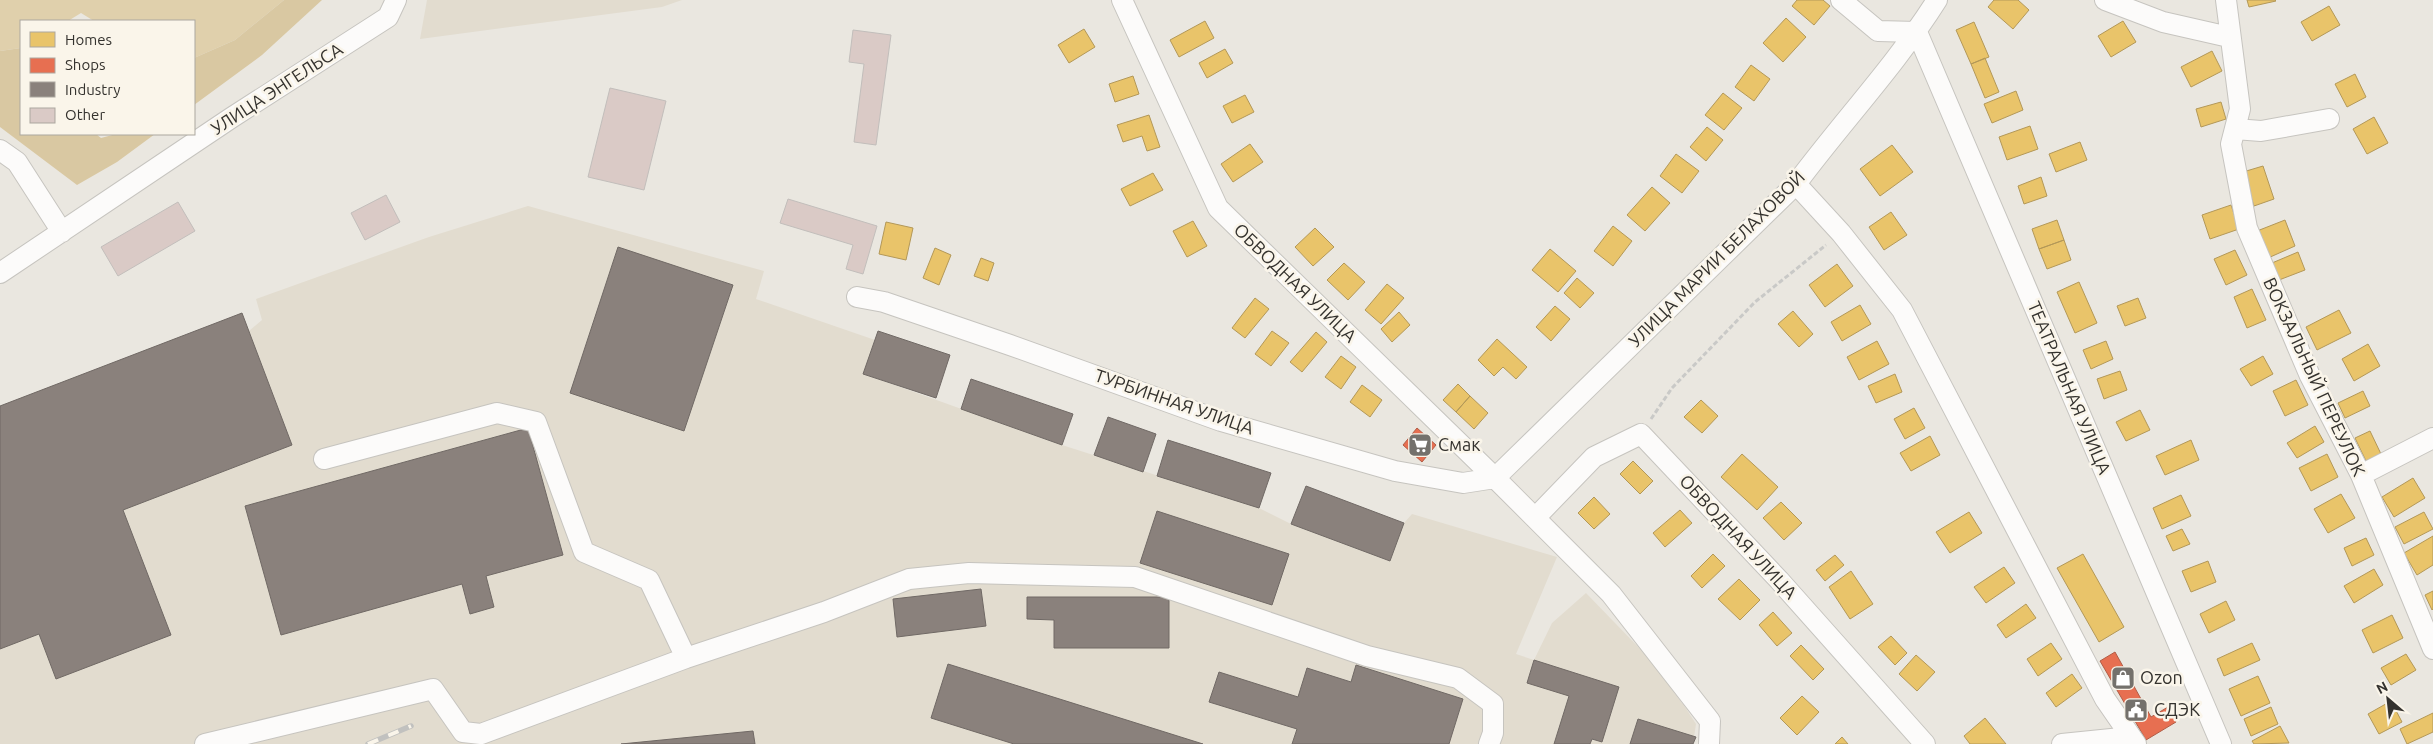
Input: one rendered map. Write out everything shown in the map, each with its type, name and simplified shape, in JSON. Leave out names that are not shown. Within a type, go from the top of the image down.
[{"type":"street","name":"УЛИЦА ЭНГЕЛЬСА","points":[[0,273],[231,118],[388,17],[396,0]]},
{"type":"street","name":"ОБВОДНАЯ УЛИЦА","points":[[1122,0],[1218,208],[1611,594],[1710,721],[1710,744]]},
{"type":"street","points":[[1841,0],[1878,31],[1917,32]]},
{"type":"street","name":"УЛИЦА МАРИИ БЕЛАХОВОЙ","points":[[1495,478],[1796,184],[1838,128],[1917,32],[1936,0]]},
{"type":"street","points":[[2105,0],[2163,22],[2230,37]]},
{"type":"street","name":"ВОКЗАЛЬНЫЙ ПЕРЕУЛОК","points":[[2226,0],[2240,109],[2231,144],[2247,228],[2310,376],[2361,475],[2433,649]]},
{"type":"street","name":"ТЕАТРАЛЬНАЯ УЛИЦА","points":[[1917,32],[2221,744]]},
{"type":"street","points":[[2235,129],[2261,131],[2329,119]]},
{"type":"street","points":[[0,150],[17,162],[62,232]]},
{"type":"street","points":[[1796,184],[1841,233],[1902,310],[2104,699],[2133,741]]},
{"type":"street","name":"ТУРБИННАЯ УЛИЦА","points":[[857,297],[893,305],[1221,421],[1395,471],[1463,483],[1495,478]]},
{"type":"street","points":[[324,459],[497,413],[536,422],[584,552],[649,580],[686,658]]},
{"type":"street","points":[[1535,518],[1594,457],[1641,434]]},
{"type":"street","name":"ОБВОДНАЯ УЛИЦА","points":[[1641,434],[1779,580],[1925,744]]},
{"type":"street","points":[[2361,475],[2433,438]]},
{"type":"street","points":[[205,744],[433,689],[463,732],[481,734],[686,658],[824,612],[909,579],[969,573],[1135,577],[1367,656],[1458,678],[1493,704],[1493,733],[1489,744]]},
{"type":"street","points":[[2062,744],[2133,741]]},
{"type":"path","points":[[1641,434],[1672,388],[1755,302],[1841,233]]},
{"type":"shaded area","points":[[0,0],[284,0],[235,40],[195,58],[195,20],[92,20],[81,13],[70,20],[20,20],[20,48],[0,51]]},
{"type":"shaded area","points":[[284,0],[322,0],[262,55],[195,104],[195,58],[235,40]]},
{"type":"shaded area","points":[[427,0],[682,0],[662,7],[420,39]]},
{"type":"shaded area","points":[[20,48],[20,135],[97,135],[101,138],[112,135],[154,135],[117,162],[77,185],[0,127],[0,51]]},
{"type":"shaded area","points":[[528,206],[764,271],[756,299],[875,340],[864,374],[1062,445],[1259,508],[1291,524],[1390,561],[1404,523],[1412,514],[1557,557],[1516,654],[1534,660],[1552,623],[1586,593],[1645,654],[1685,707],[1696,724],[1693,744],[0,744],[0,406],[242,313],[249,331],[262,320],[256,299],[429,237]]},
{"type":"building: Homes","points":[[1797,0],[1823,0],[1830,6],[1814,25],[1792,6]]},
{"type":"building: Homes","points":[[1994,0],[2018,0],[2029,10],[2013,29],[1988,7]]},
{"type":"building: Homes","points":[[2247,0],[2275,0],[2276,1],[2249,7]]},
{"type":"building: Homes","points":[[2329,6],[2340,25],[2312,41],[2301,22]]},
{"type":"building: Homes","points":[[1786,18],[1806,37],[1783,62],[1763,43]]},
{"type":"building: Homes","points":[[1205,21],[1214,38],[1179,57],[1170,40]]},
{"type":"building: Homes","points":[[2123,21],[2136,42],[2111,57],[2098,36]]},
{"type":"building: Homes","points":[[1974,22],[1989,57],[1971,64],[1956,30]]},
{"type":"building: Homes","points":[[1084,29],[1095,47],[1069,63],[1058,45]]},
{"type":"building: Homes","points":[[1225,49],[1233,63],[1207,78],[1199,63]]},
{"type":"building: Homes","points":[[2212,51],[2222,71],[2191,87],[2181,67]]},
{"type":"building: Homes","points":[[1985,58],[1999,92],[1985,98],[1971,64]]},
{"type":"building: Homes","points":[[1751,65],[1770,79],[1754,101],[1735,87]]},
{"type":"building: Homes","points":[[2355,74],[2366,97],[2347,107],[2335,84]]},
{"type":"building: Homes","points":[[1133,76],[1139,94],[1115,102],[1109,84]]},
{"type":"building: Homes","points":[[2016,91],[2023,110],[1992,123],[1984,104]]},
{"type":"building: Homes","points":[[1723,93],[1742,108],[1724,130],[1705,115]]},
{"type":"building: Homes","points":[[1245,95],[1254,112],[1232,123],[1223,106]]},
{"type":"building: Homes","points":[[2221,102],[2226,119],[2201,127],[2196,109]]},
{"type":"building: Homes","points":[[1149,115],[1160,147],[1147,151],[1142,136],[1123,142],[1117,125]]},
{"type":"building: Homes","points":[[2374,117],[2388,143],[2367,154],[2353,129]]},
{"type":"building: Homes","points":[[2030,126],[2038,149],[2007,160],[1999,137]]},
{"type":"building: Homes","points":[[1707,127],[1723,140],[1706,161],[1690,147]]},
{"type":"building: Homes","points":[[2080,142],[2087,160],[2056,172],[2049,154]]},
{"type":"building: Homes","points":[[1250,144],[1263,162],[1233,182],[1221,164]]},
{"type":"building: Homes","points":[[1892,145],[1913,172],[1880,196],[1860,169]]},
{"type":"building: Homes","points":[[1676,154],[1699,171],[1682,193],[1660,176]]},
{"type":"building: Homes","points":[[2263,166],[2274,199],[2254,206],[2243,172]]},
{"type":"building: Homes","points":[[1153,173],[1163,190],[1130,206],[1121,189]]},
{"type":"building: Homes","points":[[2041,177],[2047,196],[2024,204],[2018,186]]},
{"type":"building: Homes","points":[[1652,187],[1670,203],[1645,231],[1627,215]]},
{"type":"building: Homes","points":[[2231,205],[2239,229],[2210,239],[2202,215]]},
{"type":"building: Homes","points":[[1891,212],[1907,235],[1884,250],[1869,227]]},
{"type":"building: Homes","points":[[2057,220],[2064,240],[2039,249],[2032,229]]},
{"type":"building: Homes","points":[[2285,220],[2295,246],[2268,258],[2257,231]]},
{"type":"building: Homes","points":[[1193,221],[1207,246],[1187,257],[1173,231]]},
{"type":"building: Homes","points":[[886,222],[913,228],[906,260],[879,254]]},
{"type":"building: Homes","points":[[1613,226],[1632,241],[1613,266],[1594,251]]},
{"type":"building: Homes","points":[[1315,228],[1334,247],[1313,266],[1295,247]]},
{"type":"building: Homes","points":[[2064,240],[2071,260],[2047,269],[2039,249]]},
{"type":"building: Homes","points":[[935,248],[951,255],[939,285],[923,278]]},
{"type":"building: Homes","points":[[1550,249],[1576,271],[1558,292],[1532,270]]},
{"type":"building: Homes","points":[[2235,250],[2247,275],[2226,285],[2214,259]]},
{"type":"building: Homes","points":[[2298,252],[2305,270],[2279,280],[2272,263]]},
{"type":"building: Homes","points":[[981,258],[994,263],[988,281],[974,276]]},
{"type":"building: Homes","points":[[1344,263],[1365,282],[1348,300],[1327,280]]},
{"type":"building: Homes","points":[[1837,264],[1853,286],[1825,307],[1809,285]]},
{"type":"building: Homes","points":[[1577,278],[1594,293],[1580,308],[1564,293]]},
{"type":"building: Homes","points":[[2079,282],[2097,323],[2075,333],[2057,292]]},
{"type":"building: Homes","points":[[1387,284],[1404,298],[1381,324],[1365,310]]},
{"type":"building: Homes","points":[[2252,289],[2266,320],[2247,328],[2234,297]]},
{"type":"building: Homes","points":[[1255,298],[1269,309],[1245,338],[1232,328]]},
{"type":"building: Homes","points":[[2138,298],[2146,318],[2125,326],[2117,306]]},
{"type":"building: Homes","points":[[1860,305],[1871,324],[1842,341],[1831,322]]},
{"type":"building: Homes","points":[[1555,306],[1570,319],[1551,341],[1536,327]]},
{"type":"building: Homes","points":[[2339,310],[2351,333],[2317,350],[2306,327]]},
{"type":"building: Homes","points":[[1793,311],[1813,334],[1799,347],[1778,324]]},
{"type":"building: Homes","points":[[1399,312],[1410,325],[1392,342],[1381,329]]},
{"type":"building: Homes","points":[[1272,331],[1289,343],[1271,366],[1255,354]]},
{"type":"building: Homes","points":[[1316,332],[1327,342],[1302,372],[1290,362]]},
{"type":"building: Homes","points":[[1497,339],[1527,367],[1516,379],[1503,367],[1494,376],[1478,360]]},
{"type":"building: Homes","points":[[1877,341],[1889,364],[1859,380],[1847,357]]},
{"type":"building: Homes","points":[[2106,341],[2113,359],[2091,369],[2083,350]]},
{"type":"building: Homes","points":[[2368,344],[2380,366],[2354,381],[2342,359]]},
{"type":"building: Homes","points":[[1341,356],[1356,367],[1341,389],[1325,377]]},
{"type":"building: Homes","points":[[2263,356],[2273,374],[2251,386],[2240,369]]},
{"type":"building: Homes","points":[[2120,371],[2127,390],[2104,399],[2097,379]]},
{"type":"building: Homes","points":[[1895,374],[1902,392],[1876,403],[1868,386]]},
{"type":"building: Homes","points":[[2296,380],[2308,405],[2285,416],[2273,391]]},
{"type":"building: Homes","points":[[1458,384],[1470,396],[1456,412],[1443,400]]},
{"type":"building: Homes","points":[[1362,385],[1382,400],[1370,417],[1350,402]]},
{"type":"building: Homes","points":[[2363,391],[2370,406],[2345,418],[2338,403]]},
{"type":"building: Homes","points":[[1470,396],[1488,413],[1474,429],[1456,412]]},
{"type":"building: Homes","points":[[1701,400],[1718,416],[1702,433],[1684,417]]},
{"type":"building: Homes","points":[[1914,408],[1925,428],[1905,439],[1894,419]]},
{"type":"building: Homes","points":[[2140,410],[2150,430],[2126,441],[2116,422]]},
{"type":"building: Homes","points":[[2315,426],[2324,442],[2297,458],[2287,443]]},
{"type":"building: Homes","points":[[2370,431],[2381,454],[2366,461],[2355,438]]},
{"type":"building: Homes","points":[[1930,436],[1940,455],[1911,471],[1900,453]]},
{"type":"building: Homes","points":[[2191,440],[2199,460],[2165,475],[2156,456]]},
{"type":"building: Homes","points":[[1742,454],[1778,487],[1757,510],[1721,477]]},
{"type":"building: Homes","points":[[2327,454],[2338,477],[2311,491],[2299,468]]},
{"type":"building: Homes","points":[[1633,461],[1653,481],[1640,494],[1620,474]]},
{"type":"building: Homes","points":[[2413,478],[2425,498],[2394,517],[2382,497]]},
{"type":"building: Homes","points":[[2341,494],[2355,518],[2328,533],[2314,509]]},
{"type":"building: Homes","points":[[2181,495],[2191,516],[2162,529],[2153,508]]},
{"type":"building: Homes","points":[[1594,497],[1610,514],[1594,529],[1578,513]]},
{"type":"building: Homes","points":[[1781,502],[1802,523],[1784,540],[1763,518]]},
{"type":"building: Homes","points":[[1680,510],[1692,523],[1665,547],[1653,533]]},
{"type":"building: Homes","points":[[1969,512],[1982,533],[1950,553],[1936,532]]},
{"type":"building: Homes","points":[[2424,512],[2433,529],[2404,544],[2395,527]]},
{"type":"building: Homes","points":[[2182,529],[2190,544],[2173,551],[2166,536]]},
{"type":"building: Homes","points":[[2433,536],[2433,565],[2417,575],[2404,553]]},
{"type":"building: Homes","points":[[2366,538],[2374,555],[2352,566],[2344,548]]},
{"type":"building: Homes","points":[[1713,554],[1725,566],[1702,588],[1691,576]]},
{"type":"building: Homes","points":[[2083,554],[2124,627],[2099,642],[2057,568]]},
{"type":"building: Homes","points":[[1835,555],[1844,565],[1825,581],[1816,570]]},
{"type":"building: Homes","points":[[2208,561],[2216,582],[2191,592],[2182,571]]},
{"type":"building: Homes","points":[[2004,567],[2015,583],[1986,603],[1974,587]]},
{"type":"building: Homes","points":[[2374,569],[2383,585],[2354,603],[2344,586]]},
{"type":"building: Homes","points":[[1851,571],[1873,604],[1850,619],[1829,587]]},
{"type":"building: Homes","points":[[1739,579],[1760,600],[1740,620],[1718,599]]},
{"type":"building: Homes","points":[[2433,591],[2433,609],[2432,610],[2425,595]]},
{"type":"building: Homes","points":[[2226,601],[2235,620],[2209,633],[2200,614]]},
{"type":"building: Homes","points":[[2026,604],[2036,618],[2006,638],[1997,625]]},
{"type":"building: Homes","points":[[1773,612],[1792,633],[1777,646],[1759,625]]},
{"type":"building: Homes","points":[[2392,615],[2403,638],[2373,653],[2362,630]]},
{"type":"building: Homes","points":[[1891,636],[1907,653],[1895,665],[1878,647]]},
{"type":"building: Homes","points":[[2051,643],[2062,659],[2038,676],[2027,659]]},
{"type":"building: Homes","points":[[2252,643],[2260,660],[2224,676],[2217,659]]},
{"type":"building: Homes","points":[[1801,645],[1824,669],[1813,680],[1790,656]]},
{"type":"building: Homes","points":[[2406,654],[2416,670],[2391,685],[2381,668]]},
{"type":"building: Homes","points":[[1916,655],[1935,672],[1917,691],[1899,674]]},
{"type":"building: Homes","points":[[2072,674],[2082,688],[2056,707],[2046,693]]},
{"type":"building: Homes","points":[[2258,676],[2270,703],[2241,716],[2229,689]]},
{"type":"building: Homes","points":[[1802,696],[1819,712],[1797,735],[1780,718]]},
{"type":"building: Homes","points":[[2391,701],[2402,722],[2379,734],[2368,714]]},
{"type":"building: Homes","points":[[2271,707],[2278,724],[2251,736],[2244,719]]},
{"type":"building: Homes","points":[[2433,713],[2433,732],[2407,744],[2400,729]]},
{"type":"building: Homes","points":[[1985,718],[2006,744],[1970,744],[1964,736]]},
{"type":"building: Homes","points":[[2280,726],[2289,743],[2254,744],[2252,741]]},
{"type":"building: Homes","points":[[1842,737],[1848,744],[1835,744]]},
{"type":"building: Shops","name":"Смак","points":[[1417,428],[1436,445],[1422,462],[1403,445]]},
{"type":"building: Shops","points":[[2115,652],[2151,717],[2168,707],[2176,722],[2146,740],[2100,661]]},
{"type":"building: Industry","points":[[618,247],[733,285],[684,431],[570,393]]},
{"type":"building: Industry","points":[[242,313],[292,445],[123,510],[171,635],[56,679],[39,634],[0,649],[0,406]]},
{"type":"building: Industry","points":[[878,331],[950,355],[936,398],[863,374]]},
{"type":"building: Industry","points":[[971,379],[1073,414],[1062,445],[961,409]]},
{"type":"building: Industry","points":[[1108,417],[1156,434],[1143,472],[1094,455]]},
{"type":"building: Industry","points":[[528,428],[563,555],[486,576],[494,607],[470,614],[462,584],[281,635],[245,506]]},
{"type":"building: Industry","points":[[1168,440],[1271,473],[1259,508],[1157,476]]},
{"type":"building: Industry","points":[[1306,486],[1404,523],[1390,561],[1291,524]]},
{"type":"building: Industry","points":[[1157,511],[1289,554],[1272,605],[1140,563]]},
{"type":"building: Industry","points":[[981,589],[986,626],[897,637],[893,599]]},
{"type":"building: Industry","points":[[1027,597],[1169,597],[1169,648],[1054,648],[1054,620],[1027,619]]},
{"type":"building: Industry","points":[[1534,660],[1619,687],[1602,742],[1592,739],[1590,744],[1554,744],[1569,696],[1527,683]]},
{"type":"building: Industry","points":[[948,664],[1203,744],[1014,744],[931,718]]},
{"type":"building: Industry","points":[[1356,665],[1463,699],[1449,744],[1292,744],[1297,729],[1209,702],[1219,672],[1298,697],[1307,668],[1351,682]]},
{"type":"building: Industry","points":[[1638,719],[1696,737],[1693,744],[1630,744]]},
{"type":"building: Industry","points":[[753,731],[755,744],[621,744]]},
{"type":"building: Other","points":[[853,30],[891,35],[876,145],[854,142],[864,64],[849,62]]},
{"type":"building: Other","points":[[610,88],[666,101],[644,190],[588,177]]},
{"type":"building: Other","points":[[386,195],[400,222],[365,240],[351,213]]},
{"type":"building: Other","points":[[788,199],[877,226],[863,274],[846,269],[853,245],[780,223]]},
{"type":"building: Other","points":[[178,202],[195,231],[118,276],[101,247]]},
{"type":"railway","points":[[368,744],[411,726]]},
{"type":"place","name":"Смак","points":[[1420,445]]},
{"type":"place","name":"Ozon","points":[[2123,678]]},
{"type":"place","name":"СДЭК","points":[[2136,710]]}]
